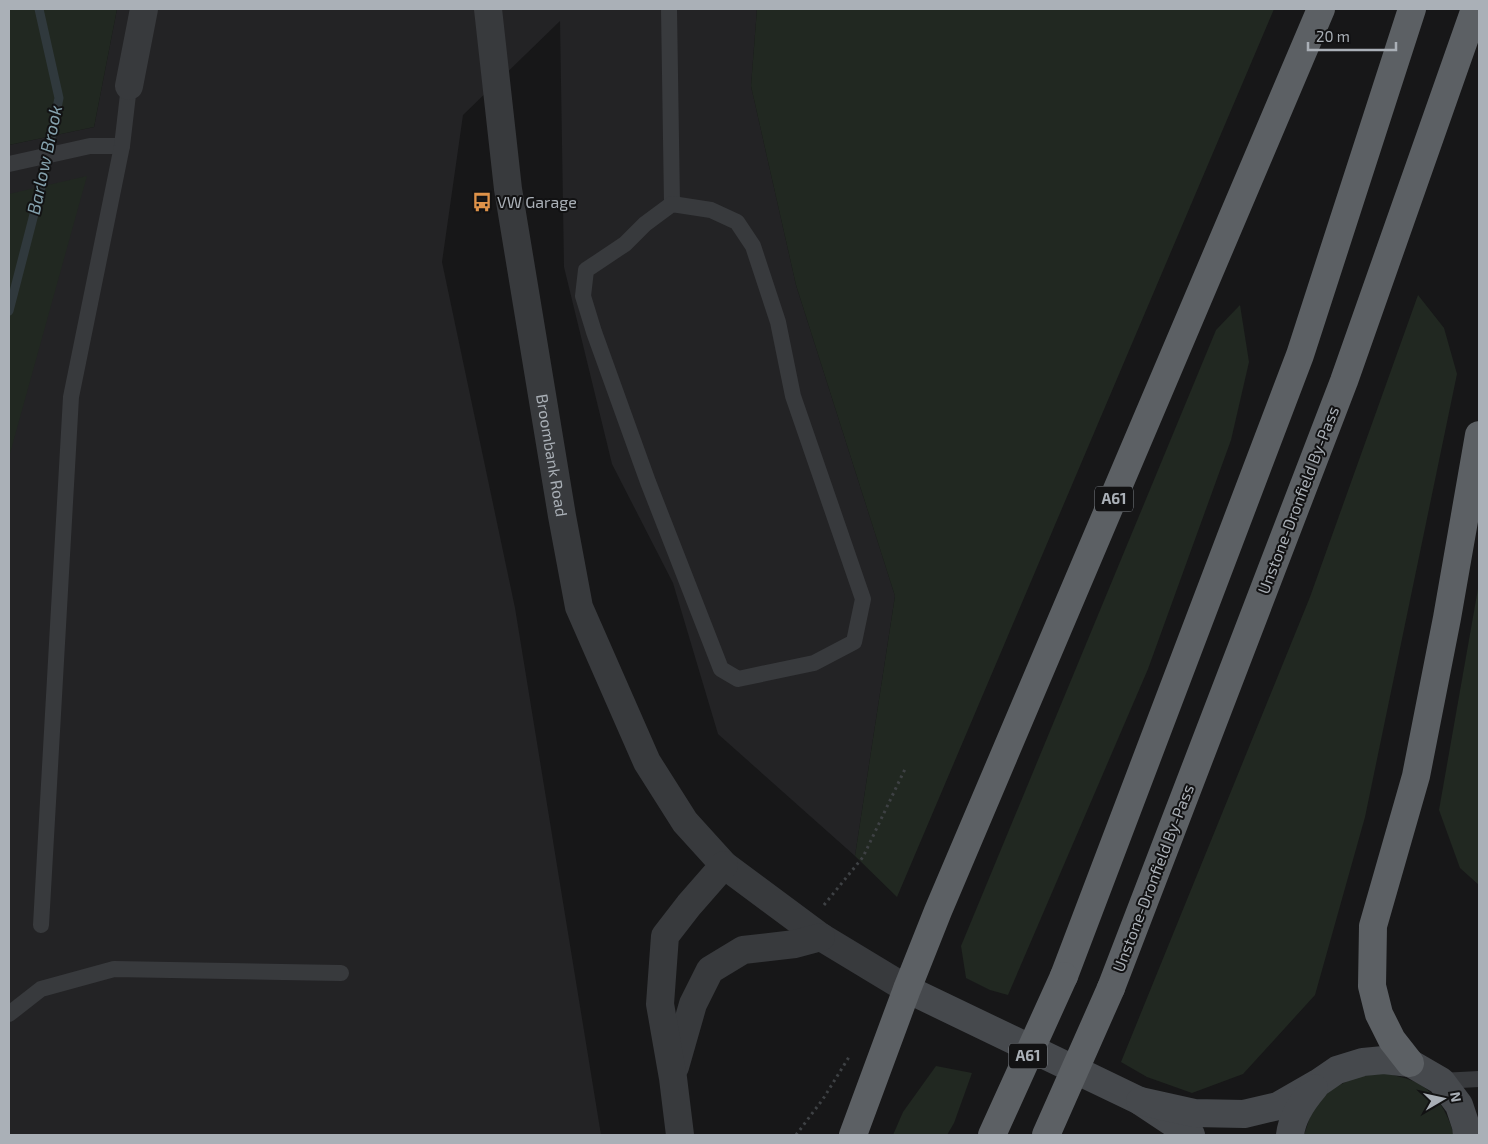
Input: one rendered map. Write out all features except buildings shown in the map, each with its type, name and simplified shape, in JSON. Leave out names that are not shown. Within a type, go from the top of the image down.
[{"type":"highway","name":"A61","points":[[853,1135],[907,989],[942,902],[1321,9]]},
{"type":"highway","name":"A61","points":[[992,1135],[1064,976],[1300,355],[1412,9]]},
{"type":"highway","name":"Unstone-Dronfield By-Pass","points":[[1046,1135],[1110,988],[1344,381],[1475,9]]},
{"type":"highway","points":[[1410,1063],[1392,1040],[1379,1014],[1372,986],[1373,926],[1416,776],[1479,435]]},
{"type":"main road","points":[[907,989],[1140,1101],[1191,1135]]},
{"type":"main road","points":[[1140,1101],[1194,1113],[1244,1114],[1278,1106],[1337,1070],[1364,1062],[1384,1060],[1410,1063],[1441,1081],[1459,1105],[1467,1135]]},
{"type":"main road","points":[[1290,1135],[1302,1102],[1318,1083]]},
{"type":"street","points":[[129,86],[144,9]]},
{"type":"street","name":"Broombank Road","points":[[488,9],[508,189],[562,516],[579,607],[647,762],[685,822],[724,865],[814,932],[907,989]]},
{"type":"street","points":[[680,1135],[660,1004],[665,936],[724,865]]},
{"type":"street","points":[[672,1078],[693,1004],[710,970],[743,950],[795,944],[814,932]]},
{"type":"lane","points":[[669,9],[672,204]]},
{"type":"lane","points":[[41,925],[71,397],[122,146],[129,86]]},
{"type":"lane","points":[[9,164],[90,146],[122,146]]},
{"type":"lane","points":[[672,204],[711,210],[737,222],[753,246],[778,322],[793,396],[863,599],[854,642],[814,662],[738,679],[720,669],[648,482],[583,296],[586,270],[624,244],[645,224],[672,204]]},
{"type":"lane","points":[[9,1014],[42,988],[114,969],[340,973]]},
{"type":"lane","points":[[1441,1081],[1479,1079]]},
{"type":"path","points":[[814,932],[864,857],[905,769]]},
{"type":"path","points":[[796,1135],[855,1049]]},
{"type":"shaded area","points":[[9,9],[117,9],[94,127],[9,145]]},
{"type":"shaded area","points":[[117,9],[757,9],[751,86],[796,285],[895,596],[855,856],[718,734],[673,583],[612,464],[564,267],[560,21],[463,115],[442,262],[515,608],[601,1135],[9,1135],[9,145],[94,127]]},
{"type":"shaded area","points":[[757,9],[1274,9],[897,897],[855,856],[895,596],[796,285],[751,86]]},
{"type":"shaded area","points":[[87,176],[9,457],[9,194]]},
{"type":"shaded area","points":[[1418,295],[1444,328],[1457,374],[1365,817],[1315,995],[1243,1074],[1192,1093],[1147,1077],[1121,1062],[1310,597]]},
{"type":"shaded area","points":[[1240,305],[1249,362],[1231,440],[1148,669],[1008,995],[990,990],[966,978],[961,946],[1216,330]]},
{"type":"shaded area","points":[[1479,583],[1479,885],[1460,868],[1439,810]]},
{"type":"shaded area","points":[[936,1066],[972,1073],[954,1123],[947,1135],[893,1135],[903,1112]]},
{"type":"shaded area","points":[[1386,1073],[1406,1078],[1428,1090],[1440,1103],[1454,1135],[1304,1135],[1312,1111],[1330,1090],[1355,1077]]},
{"type":"waterway","name":"Barlow Brook","points":[[9,311],[41,187],[59,98],[39,9]]},
{"type":"place","name":"VW Garage","points":[[482,202]]}]
